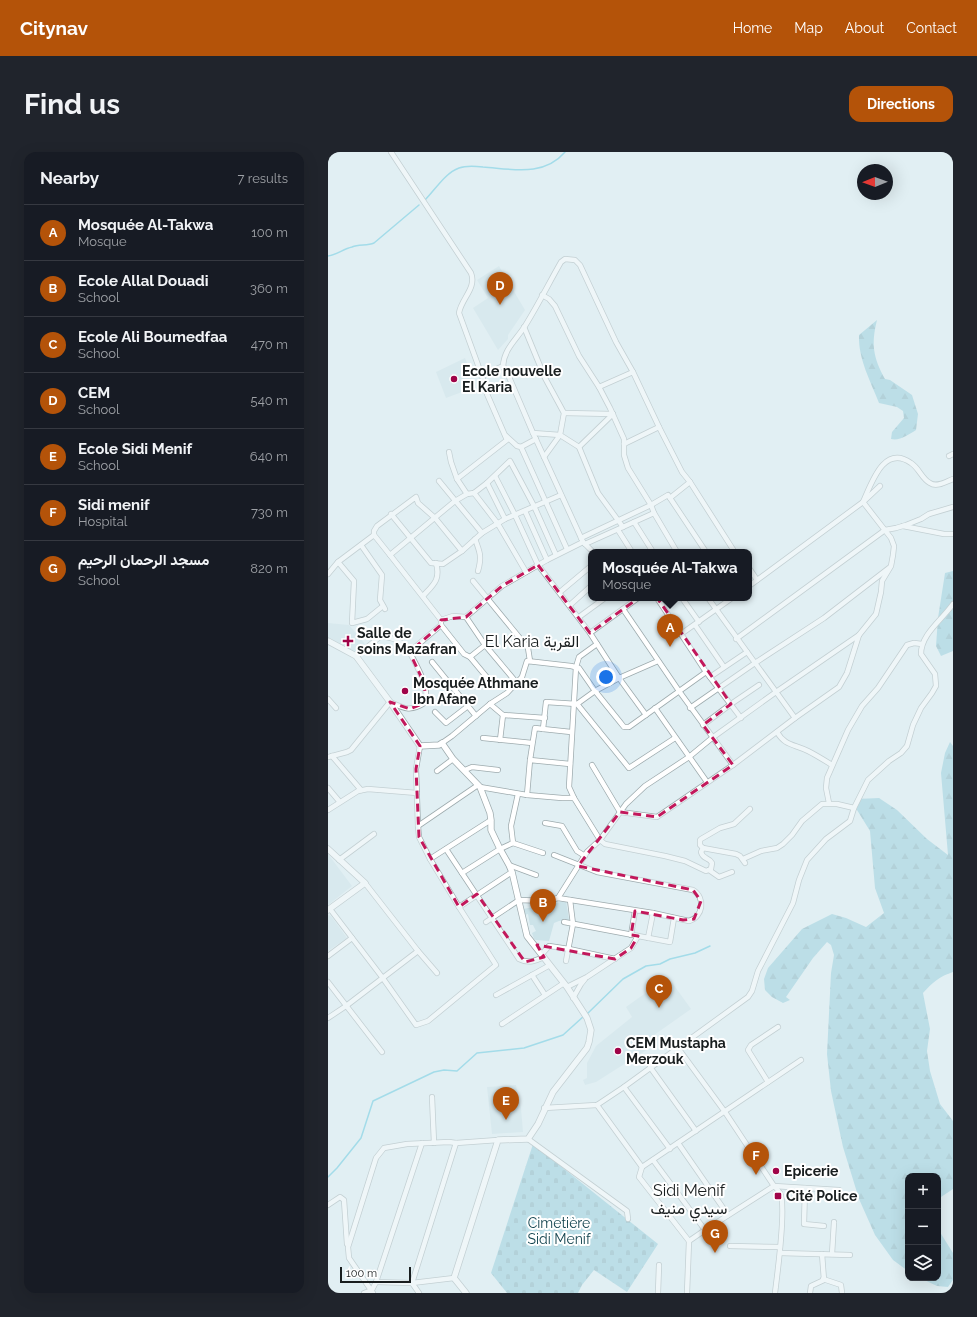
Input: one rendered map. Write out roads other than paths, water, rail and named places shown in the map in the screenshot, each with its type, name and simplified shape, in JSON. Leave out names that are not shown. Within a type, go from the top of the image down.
[{"type":"street","points":[[391,152],[473,279],[472,286],[460,308],[459,313],[487,394],[506,436],[517,446],[522,447],[536,439]]},
{"type":"street","points":[[590,549],[583,541],[561,495],[503,366],[503,359],[506,352],[524,327],[561,262],[565,259],[575,260],[580,264],[616,342],[633,372],[682,472],[733,549]]},
{"type":"street","points":[[542,295],[549,299],[555,306],[579,356],[599,387],[624,439],[625,461],[675,549]]},
{"type":"street","points":[[524,327],[545,378],[564,414],[560,435],[544,457]]},
{"type":"street","points":[[482,376],[503,366]]},
{"type":"street","points":[[599,387],[633,372]]},
{"type":"street","points":[[564,414],[613,414]]},
{"type":"street","points":[[579,446],[613,414]]},
{"type":"street","points":[[624,444],[659,427]]},
{"type":"street","points":[[534,433],[560,435],[579,446],[598,492],[623,527]]},
{"type":"street","points":[[457,479],[504,443],[507,440],[506,436]]},
{"type":"street","points":[[522,447],[567,549]]},
{"type":"street","points":[[449,452],[457,479],[467,494]]},
{"type":"street","points":[[863,502],[879,469],[891,458],[901,457],[912,464],[930,484],[937,485],[953,479]]},
{"type":"street","points":[[390,555],[455,501],[467,494],[474,493],[487,483],[510,461],[534,506],[556,555]]},
{"type":"street","points":[[495,476],[538,565],[570,605],[646,715]]},
{"type":"street","points":[[439,481],[482,533]]},
{"type":"street","points":[[670,498],[690,482]]},
{"type":"street","points":[[487,483],[505,520]]},
{"type":"street","points":[[752,584],[863,502],[880,486]]},
{"type":"street","points":[[474,493],[498,524],[526,572]]},
{"type":"street","points":[[438,571],[443,564],[462,551],[482,533],[515,515],[561,495]]},
{"type":"street","points":[[408,649],[414,648],[448,617],[466,617],[502,586],[556,555],[668,495],[704,549]]},
{"type":"street","points":[[328,574],[338,562],[374,535],[374,531],[377,526],[391,514],[416,497],[418,503],[435,518],[462,551]]},
{"type":"street","points":[[558,898],[585,856],[600,840],[626,804],[645,786],[689,757],[712,738],[776,692],[859,635],[876,614],[882,581],[892,566],[894,546],[891,538],[863,502]]},
{"type":"street","points":[[736,639],[885,530],[903,526],[929,514],[953,507]]},
{"type":"street","points":[[525,511],[547,560]]},
{"type":"street","points":[[583,541],[618,530],[654,513]]},
{"type":"street","points":[[391,514],[430,563],[443,564]]},
{"type":"street","points":[[634,522],[651,549]]},
{"type":"street","points":[[903,526],[944,534],[953,534]]},
{"type":"street","points":[[618,530],[630,549]]},
{"type":"street","points":[[374,535],[423,596],[464,654],[470,657],[490,681]]},
{"type":"street","points":[[475,539],[481,553],[481,561],[478,571]]},
{"type":"street","points":[[338,562],[354,581],[352,623],[367,619],[384,608],[380,600],[382,575],[361,545]]},
{"type":"street","points":[[423,596],[438,578],[436,564]]},
{"type":"street","points":[[690,708],[824,618],[892,566]]},
{"type":"street","points":[[560,592],[588,569]]},
{"type":"street","points":[[752,572],[758,580]]},
{"type":"street","points":[[473,581],[528,648],[530,661]]},
{"type":"street","points":[[570,605],[588,589]]},
{"type":"street","points":[[579,618],[601,601]]},
{"type":"street","points":[[590,633],[634,601]]},
{"type":"street","points":[[659,601],[706,672],[741,718]]},
{"type":"street","points":[[684,601],[724,667]]},
{"type":"street","points":[[710,601],[736,639],[795,718]]},
{"type":"street","points":[[681,634],[728,601]]},
{"type":"street","points":[[544,1108],[597,1104],[624,1087],[748,997],[752,991],[758,971],[793,903],[799,880],[807,860],[826,839],[850,822],[854,808],[868,780],[889,760],[901,753],[907,746],[912,725],[936,686],[935,674],[921,654],[922,644],[927,634],[953,604]]},
{"type":"street","points":[[623,609],[690,708],[733,765]]},
{"type":"street","points":[[466,617],[485,645],[516,682]]},
{"type":"street","points":[[620,812],[657,817],[733,765],[839,687],[847,673],[859,635]]},
{"type":"street","points":[[356,656],[381,636],[401,642],[408,649],[424,683],[427,692],[426,702],[419,707],[410,709],[390,702]]},
{"type":"street","points":[[328,641],[356,656],[420,746],[416,769],[419,836],[430,859],[496,965],[428,1021],[416,1025],[329,909],[365,883]]},
{"type":"street","points":[[830,804],[826,781],[848,730],[862,706],[878,688],[907,645],[914,643],[922,644]]},
{"type":"street","points":[[597,644],[579,657],[576,667],[575,704],[571,732],[569,787],[574,798],[600,840],[605,844],[685,861],[699,867],[704,871],[709,870],[719,877],[732,872]]},
{"type":"street","points":[[470,657],[485,645]]},
{"type":"street","points":[[710,677],[747,652]]},
{"type":"street","points":[[420,746],[439,745],[490,704],[507,693],[522,677],[527,661],[579,668],[595,691],[624,727],[628,727],[646,715],[706,672]]},
{"type":"street","points":[[543,729],[546,702],[575,704],[619,678],[658,661]]},
{"type":"street","points":[[432,662],[476,716]]},
{"type":"street","points":[[703,725],[731,704],[759,686]]},
{"type":"street","points":[[328,699],[336,708]]},
{"type":"street","points":[[361,790],[330,757],[351,750],[390,702]]},
{"type":"street","points":[[490,704],[502,715],[544,718]]},
{"type":"street","points":[[575,704],[629,768],[675,738]]},
{"type":"street","points":[[435,712],[446,723],[468,706]]},
{"type":"street","points":[[655,708],[707,782]]},
{"type":"street","points":[[500,740],[502,715]]},
{"type":"street","points":[[527,796],[534,728],[571,732]]},
{"type":"street","points":[[777,732],[785,742],[810,752],[832,765]]},
{"type":"street","points":[[483,738],[532,743]]},
{"type":"street","points":[[442,743],[453,759],[479,786],[491,820],[491,830],[512,872],[527,936],[565,985],[587,1018],[591,1030],[587,1048],[553,1092],[544,1108],[538,1124],[528,1139]]},
{"type":"street","points":[[437,771],[453,759]]},
{"type":"street","points":[[530,760],[570,764]]},
{"type":"street","points":[[592,765],[620,812]]},
{"type":"street","points":[[465,770],[472,767],[498,770]]},
{"type":"street","points":[[418,826],[479,786],[527,796],[574,798]]},
{"type":"street","points":[[328,788],[339,801]]},
{"type":"street","points":[[328,810],[339,801],[361,790],[368,789],[417,793]]},
{"type":"street","points":[[513,843],[511,826],[518,794]]},
{"type":"street","points":[[703,848],[732,852],[739,855],[744,861],[761,851],[777,848],[783,844],[795,832],[802,821],[822,804],[841,804],[854,808]]},
{"type":"street","points":[[709,870],[712,863],[709,859],[702,856],[701,852],[703,848],[700,844],[701,839],[720,828],[734,824],[750,809]]},
{"type":"street","points":[[430,859],[491,820]]},
{"type":"street","points":[[545,823],[562,826],[577,851],[585,856]]},
{"type":"street","points":[[339,860],[374,834]]},
{"type":"street","points":[[462,873],[500,849],[513,843],[543,853]]},
{"type":"street","points":[[328,849],[365,883],[437,973]]},
{"type":"street","points":[[446,849],[520,959],[525,962],[530,962],[543,955],[549,946],[615,959]]},
{"type":"street","points":[[486,922],[519,900],[546,901],[558,898],[689,921],[698,916],[701,901],[697,892],[604,873],[554,855]]},
{"type":"street","points":[[509,865],[536,875]]},
{"type":"street","points":[[459,907],[512,872]]},
{"type":"street","points":[[566,961],[573,924],[570,900]]},
{"type":"street","points":[[631,935],[635,911]]},
{"type":"street","points":[[648,938],[653,914]]},
{"type":"street","points":[[564,922],[670,942],[674,918]]},
{"type":"street","points":[[502,1024],[545,995],[565,985],[587,977],[615,959],[631,948],[638,936]]},
{"type":"street","points":[[328,956],[352,938]]},
{"type":"street","points":[[328,1018],[418,951]]},
{"type":"street","points":[[496,995],[550,965]]},
{"type":"street","points":[[532,975],[545,995]]},
{"type":"street","points":[[573,998],[587,977]]},
{"type":"street","points":[[328,982],[382,1052]]},
{"type":"street","points":[[768,1082],[748,1050],[751,1045],[778,1027]]},
{"type":"street","points":[[678,1048],[725,1112],[774,1186],[781,1194],[780,1253],[775,1293]]},
{"type":"street","points":[[687,1293],[689,1241],[639,1177],[642,1167],[801,1060]]},
{"type":"street","points":[[650,1067],[696,1131]]},
{"type":"street","points":[[624,1087],[670,1149]]},
{"type":"street","points":[[432,1097],[434,1143]]},
{"type":"street","points":[[597,1104],[642,1167]]},
{"type":"street","points":[[348,1248],[376,1158],[384,1148],[406,1144],[528,1139],[627,1211],[628,1219]]},
{"type":"street","points":[[454,1278],[498,1140]]},
{"type":"street","points":[[372,1292],[422,1143]]},
{"type":"street","points":[[412,1283],[456,1143]]},
{"type":"street","points":[[678,1143],[728,1215]]},
{"type":"street","points":[[653,1160],[705,1230]]},
{"type":"street","points":[[689,1241],[774,1186],[838,1190]]},
{"type":"street","points":[[804,1188],[804,1224],[824,1226]]},
{"type":"street","points":[[328,1205],[340,1197],[344,1200],[349,1258],[372,1292]]},
{"type":"street","points":[[345,1221],[353,1230]]},
{"type":"street","points":[[832,1254],[834,1222]]},
{"type":"street","points":[[730,1246],[780,1247]]},
{"type":"street","points":[[780,1253],[850,1255]]},
{"type":"street","points":[[810,1293],[811,1286],[824,1280],[822,1254]]},
{"type":"street","points":[[658,1293],[659,1265]]},
{"type":"street","points":[[376,1282],[412,1283],[454,1278]]},
{"type":"street","points":[[454,1278],[466,1293]]},
{"type":"street","points":[[823,1279],[841,1285],[842,1293]]},
{"type":"street","points":[[412,1283],[419,1293]]},
{"type":"street","points":[[364,1293],[372,1292]]},
{"type":"waterway","points":[[425,200],[449,174],[459,168],[471,166],[527,170],[547,165],[557,160],[565,152]]},
{"type":"waterway","points":[[328,256],[355,246],[374,243],[419,205]]},
{"type":"waterway","points":[[587,1014],[623,979],[646,966],[660,964],[670,959],[695,953],[710,946]]},
{"type":"waterway","points":[[328,1177],[361,1138],[373,1101],[434,1072],[444,1070],[457,1071],[477,1053],[524,1048],[563,1035],[584,1016]]},
{"type":"place","name":"CEM","points":[[500,305]]},
{"type":"place","name":"Ecole nouvelle El Karia","points":[[454,379]]},
{"type":"place","name":"Salle de soins Mazafran","points":[[348,641]]},
{"type":"place","name":"Mosquée Al-Takwa","points":[[670,647]]},
{"type":"place","name":"Mosquée Athmane Ibn Afane","points":[[405,691]]},
{"type":"place","name":"Ecole Allal Douadi","points":[[543,922]]},
{"type":"place","name":"Ecole Ali Boumedfaa","points":[[659,1008]]},
{"type":"place","name":"CEM Mustapha Merzouk","points":[[618,1051]]},
{"type":"place","name":"Ecole Sidi Menif","points":[[506,1120]]},
{"type":"place","name":"Epicerie","points":[[776,1171]]},
{"type":"place","name":"Sidi menif","points":[[756,1175]]},
{"type":"place","name":"Cité Police","points":[[778,1196]]},
{"type":"place","name":"مسجد الرحمان الرحيم","points":[[715,1253]]},
{"type":"district","name":"El Karia القرية","points":[[532,641]]},
{"type":"district","name":"Sidi Menif سيدي منيف","points":[[689,1199]]},
{"type":"park label","name":"Cimetière Sidi Menif","points":[[559,1232]]}]
